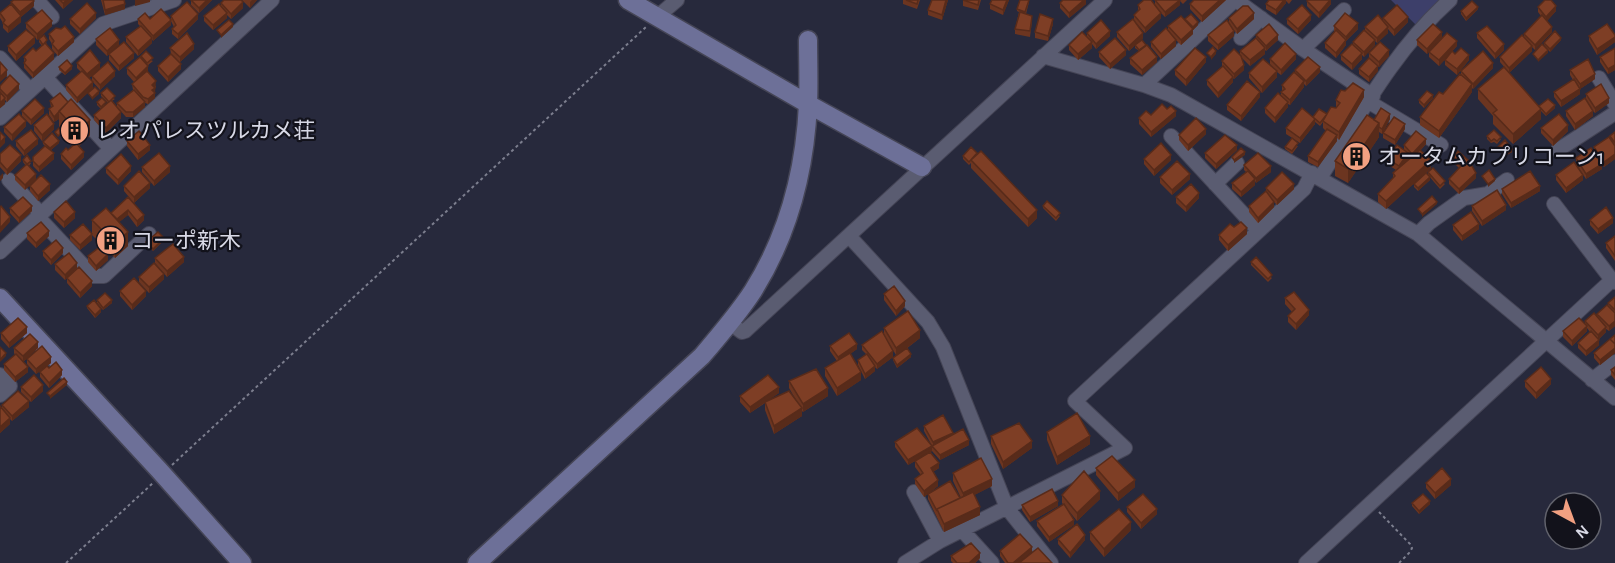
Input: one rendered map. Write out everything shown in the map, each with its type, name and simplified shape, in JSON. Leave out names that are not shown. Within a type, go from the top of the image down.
[{"type":"street","points":[[37,0],[52,17]]},
{"type":"street","points":[[0,118],[103,24],[174,0]]},
{"type":"street","points":[[0,252],[272,0]]},
{"type":"street","points":[[628,0],[922,167]]},
{"type":"street","points":[[657,17],[677,0]]},
{"type":"street","points":[[730,323],[742,332],[746,331],[1105,0]]},
{"type":"street","points":[[1144,85],[1236,0],[1371,99],[1441,146]]},
{"type":"street","points":[[905,563],[940,541],[1125,448],[1075,401],[1304,189],[1316,176],[1371,99],[1398,56],[1450,0]]},
{"type":"street","points":[[1303,49],[1344,10]]},
{"type":"street","points":[[1241,38],[1261,18]]},
{"type":"street","points":[[477,563],[702,356],[753,291],[774,253],[791,210],[801,168],[808,104],[808,40]]},
{"type":"street","points":[[1043,56],[1171,95],[1418,234],[1615,398]]},
{"type":"street","points":[[0,58],[30,90]]},
{"type":"street","points":[[45,77],[111,149]]},
{"type":"street","points":[[1599,78],[1615,104]]},
{"type":"street","points":[[1558,150],[1615,113]]},
{"type":"street","points":[[1171,136],[1258,230]]},
{"type":"street","points":[[1215,184],[1237,163]]},
{"type":"street","points":[[9,180],[93,276],[104,276],[149,234]]},
{"type":"street","points":[[1418,234],[1429,223],[1464,198],[1488,194],[1508,180]]},
{"type":"street","points":[[1306,563],[1614,281],[1554,204]]},
{"type":"street","points":[[849,236],[928,322],[943,347],[1007,508],[1051,563]]},
{"type":"street","points":[[0,298],[242,563]]},
{"type":"street","points":[[1592,380],[1615,362]]},
{"type":"street","points":[[0,375],[10,386],[0,395]]},
{"type":"street","points":[[914,492],[940,541]]},
{"type":"street","points":[[962,530],[992,563]]},
{"type":"path","points":[[66,563],[657,17]]},
{"type":"path","points":[[1371,503],[1412,548],[1399,563]]},
{"type":"shaded area","points":[[1391,0],[1440,0],[1416,25]]},
{"type":"building","points":[[14,0],[34,1],[20,12],[11,2]]},
{"type":"building","points":[[103,0],[124,0],[125,4],[105,10]]},
{"type":"building","points":[[191,0],[207,0],[199,8]]},
{"type":"building","points":[[224,0],[243,2],[231,14],[221,3]]},
{"type":"building","points":[[906,0],[918,0],[917,4]]},
{"type":"building","points":[[932,0],[946,0],[942,15],[928,10]]},
{"type":"building","points":[[963,0],[979,0],[978,5]]},
{"type":"building","points":[[992,0],[1007,0],[1003,10],[990,4]]},
{"type":"building","points":[[1020,0],[1029,0],[1025,12],[1017,9]]},
{"type":"building","points":[[1063,0],[1084,0],[1069,13],[1060,3]]},
{"type":"building","points":[[1144,0],[1151,0],[1161,13],[1145,28],[1134,15],[1140,9],[1138,5]]},
{"type":"building","points":[[1155,0],[1180,0],[1165,12]]},
{"type":"building","points":[[1194,0],[1220,0],[1202,16],[1190,4]]},
{"type":"building","points":[[1269,0],[1284,0],[1276,10],[1266,4]]},
{"type":"building","points":[[1308,0],[1330,0],[1319,13]]},
{"type":"building","points":[[1545,0],[1551,0],[1556,6],[1546,17],[1538,7]]},
{"type":"building","points":[[1472,1],[1478,7],[1466,18],[1461,11]]},
{"type":"building","points":[[187,2],[198,14],[178,34],[172,29],[176,25],[171,16]]},
{"type":"building","points":[[87,3],[96,13],[80,29],[70,19]]},
{"type":"building","points":[[11,4],[21,16],[8,27],[3,23],[5,20],[0,13]]},
{"type":"building","points":[[219,4],[227,13],[213,25],[204,16]]},
{"type":"building","points":[[1302,5],[1311,15],[1298,29],[1287,19]]},
{"type":"building","points":[[1397,5],[1408,17],[1394,30],[1383,18]]},
{"type":"building","points":[[1243,6],[1248,6],[1254,13],[1237,29],[1229,18]]},
{"type":"building","points":[[161,9],[171,20],[153,36],[138,19],[145,13],[150,19]]},
{"type":"building","points":[[42,10],[52,21],[37,34],[26,23]]},
{"type":"building","points":[[1020,12],[1032,16],[1030,31],[1015,29]]},
{"type":"building","points":[[1345,13],[1358,23],[1346,37],[1334,26]]},
{"type":"building","points":[[1040,14],[1053,19],[1048,36],[1035,32]]},
{"type":"building","points":[[1191,14],[1198,22],[1193,27],[1185,19]]},
{"type":"building","points":[[1378,15],[1388,27],[1377,38],[1365,27]]},
{"type":"building","points":[[1542,15],[1552,27],[1535,45],[1524,34]]},
{"type":"building","points":[[1181,16],[1193,29],[1181,40],[1168,26]]},
{"type":"building","points":[[1133,19],[1143,33],[1129,46],[1117,32]]},
{"type":"building","points":[[229,20],[233,24],[221,35],[217,30]]},
{"type":"building","points":[[1101,20],[1110,31],[1096,44],[1087,33]]},
{"type":"building","points":[[1227,20],[1234,31],[1218,45],[1208,35]]},
{"type":"building","points":[[1269,24],[1278,35],[1266,46],[1256,35]]},
{"type":"building","points":[[1433,24],[1442,32],[1427,49],[1417,40]]},
{"type":"building","points":[[1607,24],[1615,37],[1597,49],[1589,36]]},
{"type":"building","points":[[65,26],[74,37],[58,51],[52,44],[54,41],[49,34],[56,28],[61,29]]},
{"type":"building","points":[[141,26],[152,38],[138,51],[126,37]]},
{"type":"building","points":[[1487,26],[1504,44],[1495,54],[1477,33]]},
{"type":"building","points":[[110,28],[119,40],[107,51],[96,39]]},
{"type":"building","points":[[1166,28],[1176,40],[1161,54],[1151,42]]},
{"type":"building","points":[[26,30],[35,37],[16,55],[8,46]]},
{"type":"building","points":[[1336,30],[1346,40],[1336,53],[1325,43]]},
{"type":"building","points":[[1364,30],[1375,40],[1364,52],[1353,42]]},
{"type":"building","points":[[1555,31],[1561,38],[1550,49],[1544,43]]},
{"type":"building","points":[[1082,32],[1092,42],[1078,54],[1069,45]]},
{"type":"building","points":[[187,33],[194,44],[180,57],[170,48]]},
{"type":"building","points":[[1447,33],[1457,41],[1439,60],[1429,52]]},
{"type":"building","points":[[44,35],[47,40],[43,45],[39,39]]},
{"type":"building","points":[[1522,35],[1532,46],[1509,68],[1500,57]]},
{"type":"building","points":[[1115,38],[1126,50],[1110,64],[1099,52]]},
{"type":"building","points":[[1256,38],[1265,48],[1250,60],[1240,51]]},
{"type":"building","points":[[1142,40],[1146,45],[1139,50],[1135,45]]},
{"type":"building","points":[[124,42],[134,53],[119,66],[109,54]]},
{"type":"building","points":[[1380,42],[1389,50],[1379,62],[1369,53]]},
{"type":"building","points":[[45,43],[54,53],[33,73],[24,63],[26,60],[24,57],[33,48],[36,51]]},
{"type":"building","points":[[1285,43],[1296,54],[1281,70],[1270,59]]},
{"type":"building","points":[[1352,44],[1362,53],[1352,64],[1341,55]]},
{"type":"building","points":[[1542,44],[1548,50],[1538,60],[1533,54]]},
{"type":"building","points":[[1147,45],[1157,57],[1142,70],[1130,58]]},
{"type":"building","points":[[1213,47],[1216,51],[1211,57],[1207,53]]},
{"type":"building","points":[[1195,48],[1206,57],[1186,80],[1175,70]]},
{"type":"building","points":[[1461,48],[1469,55],[1457,69],[1445,60],[1452,51],[1455,54]]},
{"type":"building","points":[[1615,48],[1615,65],[1608,69],[1600,57]]},
{"type":"building","points":[[1234,49],[1241,56],[1244,65],[1234,74],[1222,61]]},
{"type":"building","points":[[90,50],[100,63],[87,74],[77,63]]},
{"type":"building","points":[[146,51],[153,58],[147,63],[141,56]]},
{"type":"building","points":[[1483,51],[1493,63],[1473,84],[1461,71]]},
{"type":"building","points":[[171,54],[181,64],[168,77],[158,66]]},
{"type":"building","points":[[140,57],[148,66],[136,78],[127,68]]},
{"type":"building","points":[[1308,57],[1320,67],[1306,81],[1295,70]]},
{"type":"building","points":[[1369,58],[1378,66],[1369,77],[1359,69]]},
{"type":"building","points":[[1263,59],[1277,71],[1262,87],[1249,73]]},
{"type":"building","points":[[1588,59],[1595,74],[1580,84],[1570,70]]},
{"type":"building","points":[[67,60],[72,66],[65,73],[59,67]]},
{"type":"building","points":[[0,62],[7,70],[0,77]]},
{"type":"building","points":[[108,62],[115,71],[100,85],[92,76]]},
{"type":"building","points":[[1223,66],[1233,77],[1218,93],[1207,80]]},
{"type":"building","points":[[1504,67],[1541,109],[1513,134],[1493,113],[1497,110],[1478,89]]},
{"type":"building","points":[[82,71],[93,82],[77,98],[66,85]]},
{"type":"building","points":[[147,71],[156,81],[152,85],[155,93],[148,99],[143,97],[132,84]]},
{"type":"building","points":[[1294,72],[1304,81],[1290,100],[1281,92],[1285,89],[1282,85]]},
{"type":"building","points":[[1460,74],[1472,84],[1439,131],[1420,117],[1439,92],[1443,94]]},
{"type":"building","points":[[10,75],[19,84],[7,96],[0,86]]},
{"type":"building","points":[[1574,79],[1580,89],[1561,101],[1554,92]]},
{"type":"building","points":[[1247,81],[1260,92],[1241,116],[1227,105]]},
{"type":"building","points":[[1353,83],[1364,90],[1339,132],[1323,121],[1331,107],[1336,108],[1340,103],[1336,100],[1341,90],[1345,91]]},
{"type":"building","points":[[1601,84],[1609,98],[1595,108],[1586,94]]},
{"type":"building","points":[[95,87],[99,91],[92,98],[88,93]]},
{"type":"building","points":[[107,88],[115,96],[109,102],[101,93]]},
{"type":"building","points":[[134,90],[145,102],[133,112],[126,112],[117,103]]},
{"type":"building","points":[[1427,91],[1433,95],[1424,105],[1419,100]]},
{"type":"building","points":[[0,92],[5,98],[0,103]]},
{"type":"building","points":[[60,93],[68,102],[54,117],[49,109],[53,106],[50,101]]},
{"type":"building","points":[[1278,93],[1288,102],[1275,118],[1265,108]]},
{"type":"building","points":[[102,98],[106,102],[101,107],[97,102]]},
{"type":"building","points":[[1585,98],[1593,111],[1575,124],[1566,111]]},
{"type":"building","points":[[35,99],[44,108],[31,120],[22,111]]},
{"type":"building","points":[[71,99],[90,120],[78,132],[59,111]]},
{"type":"building","points":[[1548,99],[1555,105],[1546,114],[1539,106]]},
{"type":"building","points":[[111,100],[121,112],[106,128],[94,115]]},
{"type":"building","points":[[1162,104],[1167,109],[1171,106],[1176,111],[1151,132],[1139,118],[1146,111],[1151,115]]},
{"type":"building","points":[[1302,108],[1315,119],[1300,138],[1286,128]]},
{"type":"building","points":[[1381,108],[1390,114],[1382,129],[1374,120]]},
{"type":"building","points":[[1319,109],[1327,114],[1320,123],[1313,117]]},
{"type":"building","points":[[19,114],[26,121],[12,135],[4,127]]},
{"type":"building","points":[[47,114],[54,124],[42,135],[34,125]]},
{"type":"building","points":[[1559,114],[1568,125],[1553,140],[1541,128]]},
{"type":"building","points":[[1367,115],[1379,123],[1348,169],[1335,161]]},
{"type":"building","points":[[1394,117],[1405,124],[1395,140],[1383,133]]},
{"type":"building","points":[[1196,118],[1206,129],[1188,145],[1179,135]]},
{"type":"building","points":[[59,128],[63,131],[58,136],[55,132]]},
{"type":"building","points":[[1327,129],[1337,135],[1318,162],[1308,156]]},
{"type":"building","points":[[31,130],[38,139],[24,151],[16,141]]},
{"type":"building","points":[[1494,130],[1501,137],[1497,141],[1494,139],[1491,141],[1487,136]]},
{"type":"building","points":[[139,131],[150,145],[138,154],[127,141]]},
{"type":"building","points":[[1416,131],[1426,139],[1412,154],[1404,145]]},
{"type":"building","points":[[0,132],[5,137],[0,143]]},
{"type":"building","points":[[1615,132],[1615,143],[1610,136]]},
{"type":"building","points":[[52,133],[59,141],[50,148],[43,142]]},
{"type":"building","points":[[1225,135],[1237,145],[1216,164],[1205,153]]},
{"type":"building","points":[[1609,137],[1615,146],[1615,154],[1604,162],[1594,147]]},
{"type":"building","points":[[1292,138],[1298,143],[1292,151],[1285,147]]},
{"type":"building","points":[[1505,140],[1512,149],[1505,154],[1498,147]]},
{"type":"building","points":[[76,143],[84,152],[71,165],[61,154],[66,148],[68,150]]},
{"type":"building","points":[[1161,143],[1171,155],[1154,170],[1144,159]]},
{"type":"building","points":[[10,145],[21,155],[7,170],[0,162],[0,154]]},
{"type":"building","points":[[1397,145],[1408,153],[1399,166],[1387,158]]},
{"type":"building","points":[[45,146],[54,153],[39,167],[33,161],[33,157]]},
{"type":"building","points":[[971,147],[977,153],[969,162],[963,156]]},
{"type":"building","points":[[1241,148],[1245,152],[1234,160],[1232,157]]},
{"type":"building","points":[[1591,148],[1602,164],[1586,174],[1576,158]]},
{"type":"building","points":[[1420,150],[1431,160],[1386,201],[1378,194],[1395,176],[1393,173]]},
{"type":"building","points":[[981,151],[1037,210],[1028,219],[971,160]]},
{"type":"building","points":[[1458,151],[1469,161],[1476,173],[1459,189],[1449,179],[1461,166],[1453,157]]},
{"type":"building","points":[[159,153],[170,166],[154,181],[142,167]]},
{"type":"building","points":[[1258,153],[1271,166],[1256,178],[1244,165]]},
{"type":"building","points":[[121,154],[131,166],[118,180],[106,168]]},
{"type":"building","points":[[27,155],[31,161],[27,164],[23,160]]},
{"type":"building","points":[[1177,161],[1190,174],[1172,190],[1160,177]]},
{"type":"building","points":[[1574,162],[1583,175],[1566,188],[1556,175]]},
{"type":"building","points":[[27,164],[36,174],[25,185],[15,175]]},
{"type":"building","points":[[1433,168],[1445,181],[1440,186],[1428,172]]},
{"type":"building","points":[[1489,170],[1495,179],[1488,184],[1482,176]]},
{"type":"building","points":[[139,171],[150,183],[134,197],[124,186]]},
{"type":"building","points":[[1248,171],[1255,179],[1241,192],[1232,183]]},
{"type":"building","points":[[1530,171],[1540,186],[1511,203],[1502,189]]},
{"type":"building","points":[[1282,172],[1294,184],[1277,200],[1266,188]]},
{"type":"building","points":[[1426,173],[1430,177],[1418,188],[1414,184]]},
{"type":"building","points":[[41,175],[50,184],[38,196],[30,186]]},
{"type":"building","points":[[1191,184],[1199,193],[1186,207],[1176,197]]},
{"type":"building","points":[[1497,190],[1506,205],[1482,221],[1472,206]]},
{"type":"building","points":[[1266,191],[1274,202],[1258,218],[1249,206]]},
{"type":"building","points":[[1432,196],[1437,202],[1422,214],[1418,209]]},
{"type":"building","points":[[23,197],[32,206],[19,218],[10,208]]},
{"type":"building","points":[[128,197],[144,215],[137,221],[128,210],[117,219],[111,213]]},
{"type":"building","points":[[66,201],[75,212],[64,222],[54,212]]},
{"type":"building","points":[[1047,201],[1060,213],[1056,218],[1043,206]]},
{"type":"building","points":[[0,207],[10,217],[0,228]]},
{"type":"building","points":[[1606,207],[1613,218],[1598,229],[1590,220]]},
{"type":"building","points":[[106,208],[128,232],[115,243],[92,220]]},
{"type":"building","points":[[1471,212],[1479,224],[1462,236],[1453,225]]},
{"type":"building","points":[[41,222],[49,231],[36,243],[27,233]]},
{"type":"building","points":[[1241,222],[1247,228],[1228,245],[1219,235],[1230,224],[1234,227]]},
{"type":"building","points":[[83,224],[92,234],[80,245],[70,235]]},
{"type":"building","points":[[158,232],[164,238],[153,249],[146,242]]},
{"type":"building","points":[[1615,236],[1615,256],[1606,243]]},
{"type":"building","points":[[56,240],[63,248],[51,260],[43,251]]},
{"type":"building","points":[[173,244],[184,257],[167,271],[155,258]]},
{"type":"building","points":[[101,246],[108,254],[96,266],[88,256]]},
{"type":"building","points":[[69,253],[77,263],[65,275],[55,264]]},
{"type":"building","points":[[1256,257],[1272,275],[1268,279],[1251,262]]},
{"type":"building","points":[[154,263],[164,274],[149,287],[139,277]]},
{"type":"building","points":[[79,267],[92,281],[80,293],[67,278]]},
{"type":"building","points":[[134,278],[146,291],[132,305],[120,291]]},
{"type":"building","points":[[894,286],[905,301],[896,311],[884,294]]},
{"type":"building","points":[[1294,292],[1309,310],[1296,324],[1288,316],[1295,309],[1285,298]]},
{"type":"building","points":[[105,293],[112,300],[103,308],[97,300]]},
{"type":"building","points":[[1615,297],[1615,310],[1608,303]]},
{"type":"building","points":[[94,300],[101,309],[95,315],[87,306]]},
{"type":"building","points":[[1607,305],[1615,313],[1615,321],[1609,326],[1597,314]]},
{"type":"building","points":[[908,311],[920,330],[896,348],[884,328]]},
{"type":"building","points":[[1594,313],[1606,327],[1598,335],[1585,321]]},
{"type":"building","points":[[18,318],[27,327],[9,343],[1,333]]},
{"type":"building","points":[[1579,318],[1587,326],[1572,341],[1563,331]]},
{"type":"building","points":[[882,331],[893,351],[877,364],[862,345]]},
{"type":"building","points":[[1591,331],[1599,340],[1586,351],[1578,343]]},
{"type":"building","points":[[849,333],[857,344],[838,357],[830,346]]},
{"type":"building","points":[[30,334],[38,342],[23,356],[14,348]]},
{"type":"building","points":[[1610,339],[1615,344],[1615,348],[1600,360],[1594,353]]},
{"type":"building","points":[[42,346],[51,357],[36,369],[27,359]]},
{"type":"building","points":[[0,347],[6,353],[0,360]]},
{"type":"building","points":[[907,348],[911,354],[897,365],[893,358]]},
{"type":"building","points":[[850,353],[861,372],[837,388],[825,368]]},
{"type":"building","points":[[16,354],[28,367],[15,377],[4,364]]},
{"type":"building","points":[[867,354],[875,366],[865,374],[858,360]]},
{"type":"building","points":[[56,362],[62,370],[49,383],[40,372]]},
{"type":"building","points":[[1541,367],[1551,379],[1536,393],[1525,381]]},
{"type":"building","points":[[816,369],[828,388],[803,404],[789,381]]},
{"type":"building","points":[[34,375],[43,385],[31,397],[21,387]]},
{"type":"building","points":[[768,375],[779,387],[750,407],[740,396]]},
{"type":"building","points":[[64,378],[67,382],[50,396],[47,393]]},
{"type":"building","points":[[18,391],[29,401],[12,416],[2,405]]},
{"type":"building","points":[[789,391],[802,408],[774,426],[765,402]]},
{"type":"building","points":[[0,406],[10,418],[0,427]]},
{"type":"building","points":[[1077,413],[1090,436],[1057,457],[1047,432]]},
{"type":"building","points":[[943,415],[953,433],[933,442],[924,426]]},
{"type":"building","points":[[1019,423],[1032,441],[1003,462],[991,436]]},
{"type":"building","points":[[917,428],[932,446],[908,460],[895,442]]},
{"type":"building","points":[[963,429],[969,440],[940,455],[932,446]]},
{"type":"building","points":[[930,452],[939,463],[931,468],[938,480],[924,491],[915,479],[923,473],[915,461]]},
{"type":"building","points":[[1112,456],[1135,480],[1118,493],[1096,468]]},
{"type":"building","points":[[981,458],[992,479],[963,493],[953,473]]},
{"type":"building","points":[[1442,468],[1451,479],[1435,493],[1426,483]]},
{"type":"building","points":[[1084,471],[1100,491],[1077,513],[1062,495]]},
{"type":"building","points":[[950,481],[960,498],[937,511],[928,494]]},
{"type":"building","points":[[1052,489],[1058,501],[1030,517],[1022,505]]},
{"type":"building","points":[[973,492],[980,507],[944,524],[937,509]]},
{"type":"building","points":[[1143,494],[1157,509],[1141,523],[1127,507]]},
{"type":"building","points":[[1423,494],[1430,501],[1419,511],[1412,503]]},
{"type":"building","points":[[1064,504],[1074,520],[1049,537],[1037,521]]},
{"type":"building","points":[[1119,509],[1131,522],[1104,549],[1090,532]]},
{"type":"building","points":[[1077,524],[1085,535],[1070,553],[1058,539]]},
{"type":"building","points":[[1020,534],[1032,547],[1013,563],[1008,563],[1000,551]]},
{"type":"building","points":[[971,543],[980,553],[969,563],[957,563],[951,556]]},
{"type":"building","points":[[1038,548],[1052,563],[1019,563]]},
{"type":"place","name":"レオパレスツルカメ荘","points":[[75,130]]},
{"type":"place","name":"オータムカプリコーン1","points":[[1357,156]]},
{"type":"place","name":"コーポ新木","points":[[110,240]]}]
